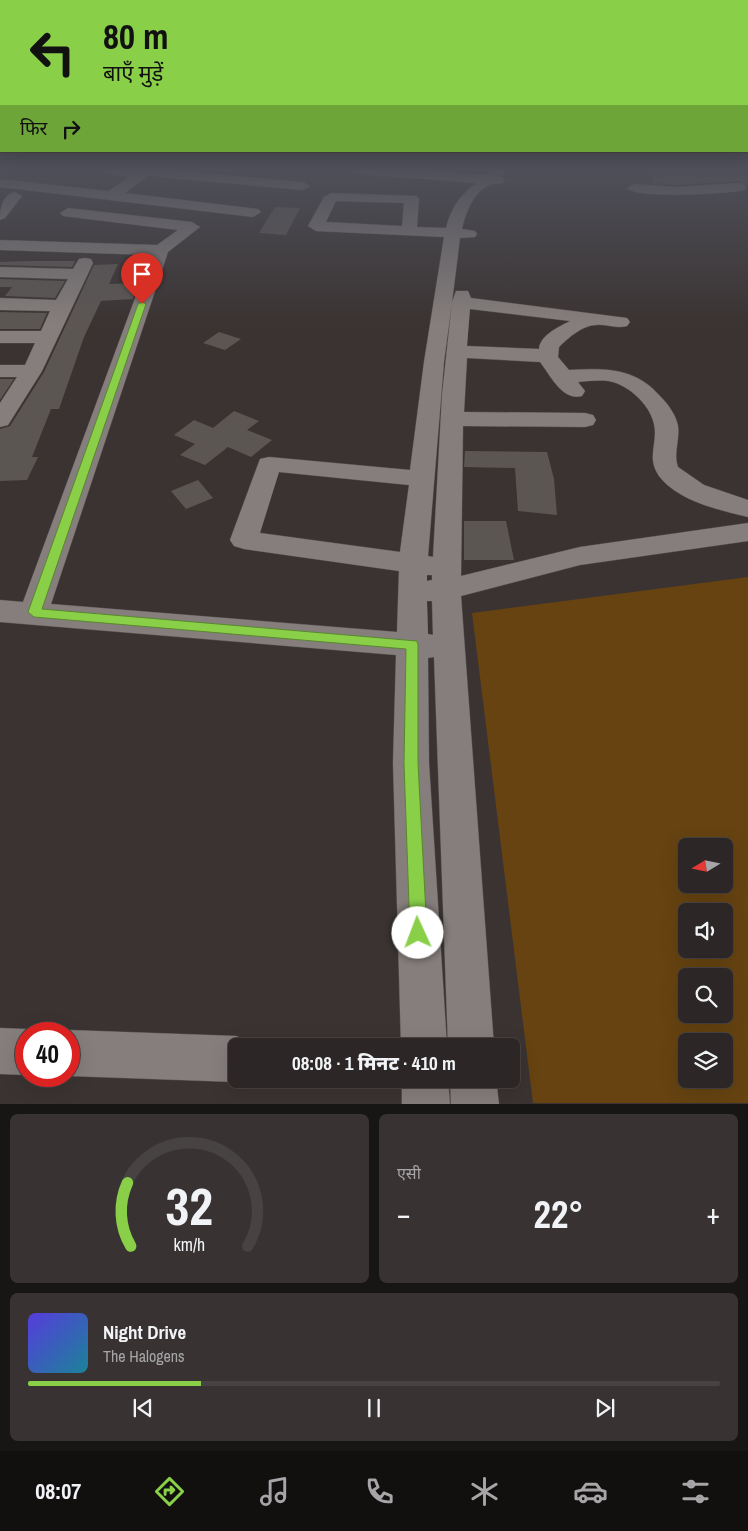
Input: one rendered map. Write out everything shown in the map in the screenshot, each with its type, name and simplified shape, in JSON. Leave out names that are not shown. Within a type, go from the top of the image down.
[{"type":"street","points":[[0,291],[8,273],[33,253],[60,222]]},
{"type":"street","points":[[0,419],[32,371],[62,306],[87,261],[120,222]]},
{"type":"street","points":[[8,273],[161,250],[192,226],[147,222]]},
{"type":"street","points":[[318,222],[316,226],[461,233]]},
{"type":"street","points":[[409,230],[410,222]]},
{"type":"street","points":[[424,1038],[411,763],[413,578],[422,479],[461,233],[469,222]]},
{"type":"street","points":[[0,246],[87,261]]},
{"type":"street","points":[[34,612],[161,250]]},
{"type":"street","points":[[456,273],[461,302],[452,419],[446,579],[448,648],[471,1038]]},
{"type":"street","points":[[461,302],[620,322]]},
{"type":"street","points":[[0,304],[62,306]]},
{"type":"street","points":[[592,318],[554,338],[549,345],[548,356],[553,366],[569,385],[613,375],[624,378],[658,407],[665,418],[667,432],[662,453],[669,472],[680,482],[698,492],[748,510]]},
{"type":"street","points":[[0,337],[48,337]]},
{"type":"street","points":[[457,351],[548,356]]},
{"type":"street","points":[[0,370],[32,371]]},
{"type":"street","points":[[452,419],[585,420]]},
{"type":"street","points":[[422,479],[269,464],[244,540],[413,578],[446,579],[580,556],[748,532]]},
{"type":"street","points":[[0,611],[34,612],[448,648]]},
{"type":"street","points":[[0,1051],[15,1052]]},
{"type":"street","points":[[80,1054],[228,1059]]},
{"type":"street","points":[[425,1088],[426,1104]]},
{"type":"street","points":[[474,1088],[475,1104]]},
{"type":"shaded area","points":[[748,577],[748,1103],[533,1103],[472,613]]},
{"type":"building","points":[[266,222],[293,222],[286,235],[259,233]]},
{"type":"building","points":[[75,261],[72,267],[0,265],[0,262]]},
{"type":"building","points":[[118,264],[109,284],[136,283],[133,299],[101,301],[84,337],[59,409],[51,409],[32,457],[38,457],[27,480],[0,481],[0,429],[10,426],[44,372],[94,265]]},
{"type":"building","points":[[0,279],[65,281],[55,298],[5,296],[12,287],[0,287]]},
{"type":"building","points":[[0,312],[47,313],[40,329],[0,329]]},
{"type":"building","points":[[219,332],[241,339],[225,350],[203,343]]},
{"type":"building","points":[[0,379],[14,379],[0,400]]},
{"type":"building","points":[[234,411],[259,421],[247,430],[272,440],[251,457],[228,447],[205,465],[180,455],[195,444],[174,435],[194,420],[213,428]]},
{"type":"building","points":[[465,451],[547,452],[554,479],[557,515],[518,511],[515,468],[464,467]]},
{"type":"building","points":[[198,480],[213,498],[186,509],[171,491]]},
{"type":"building","points":[[464,521],[506,521],[514,560],[464,560]]},
{"type":"route","points":[[142,304],[34,612],[412,645],[411,763],[418,933]]}]
